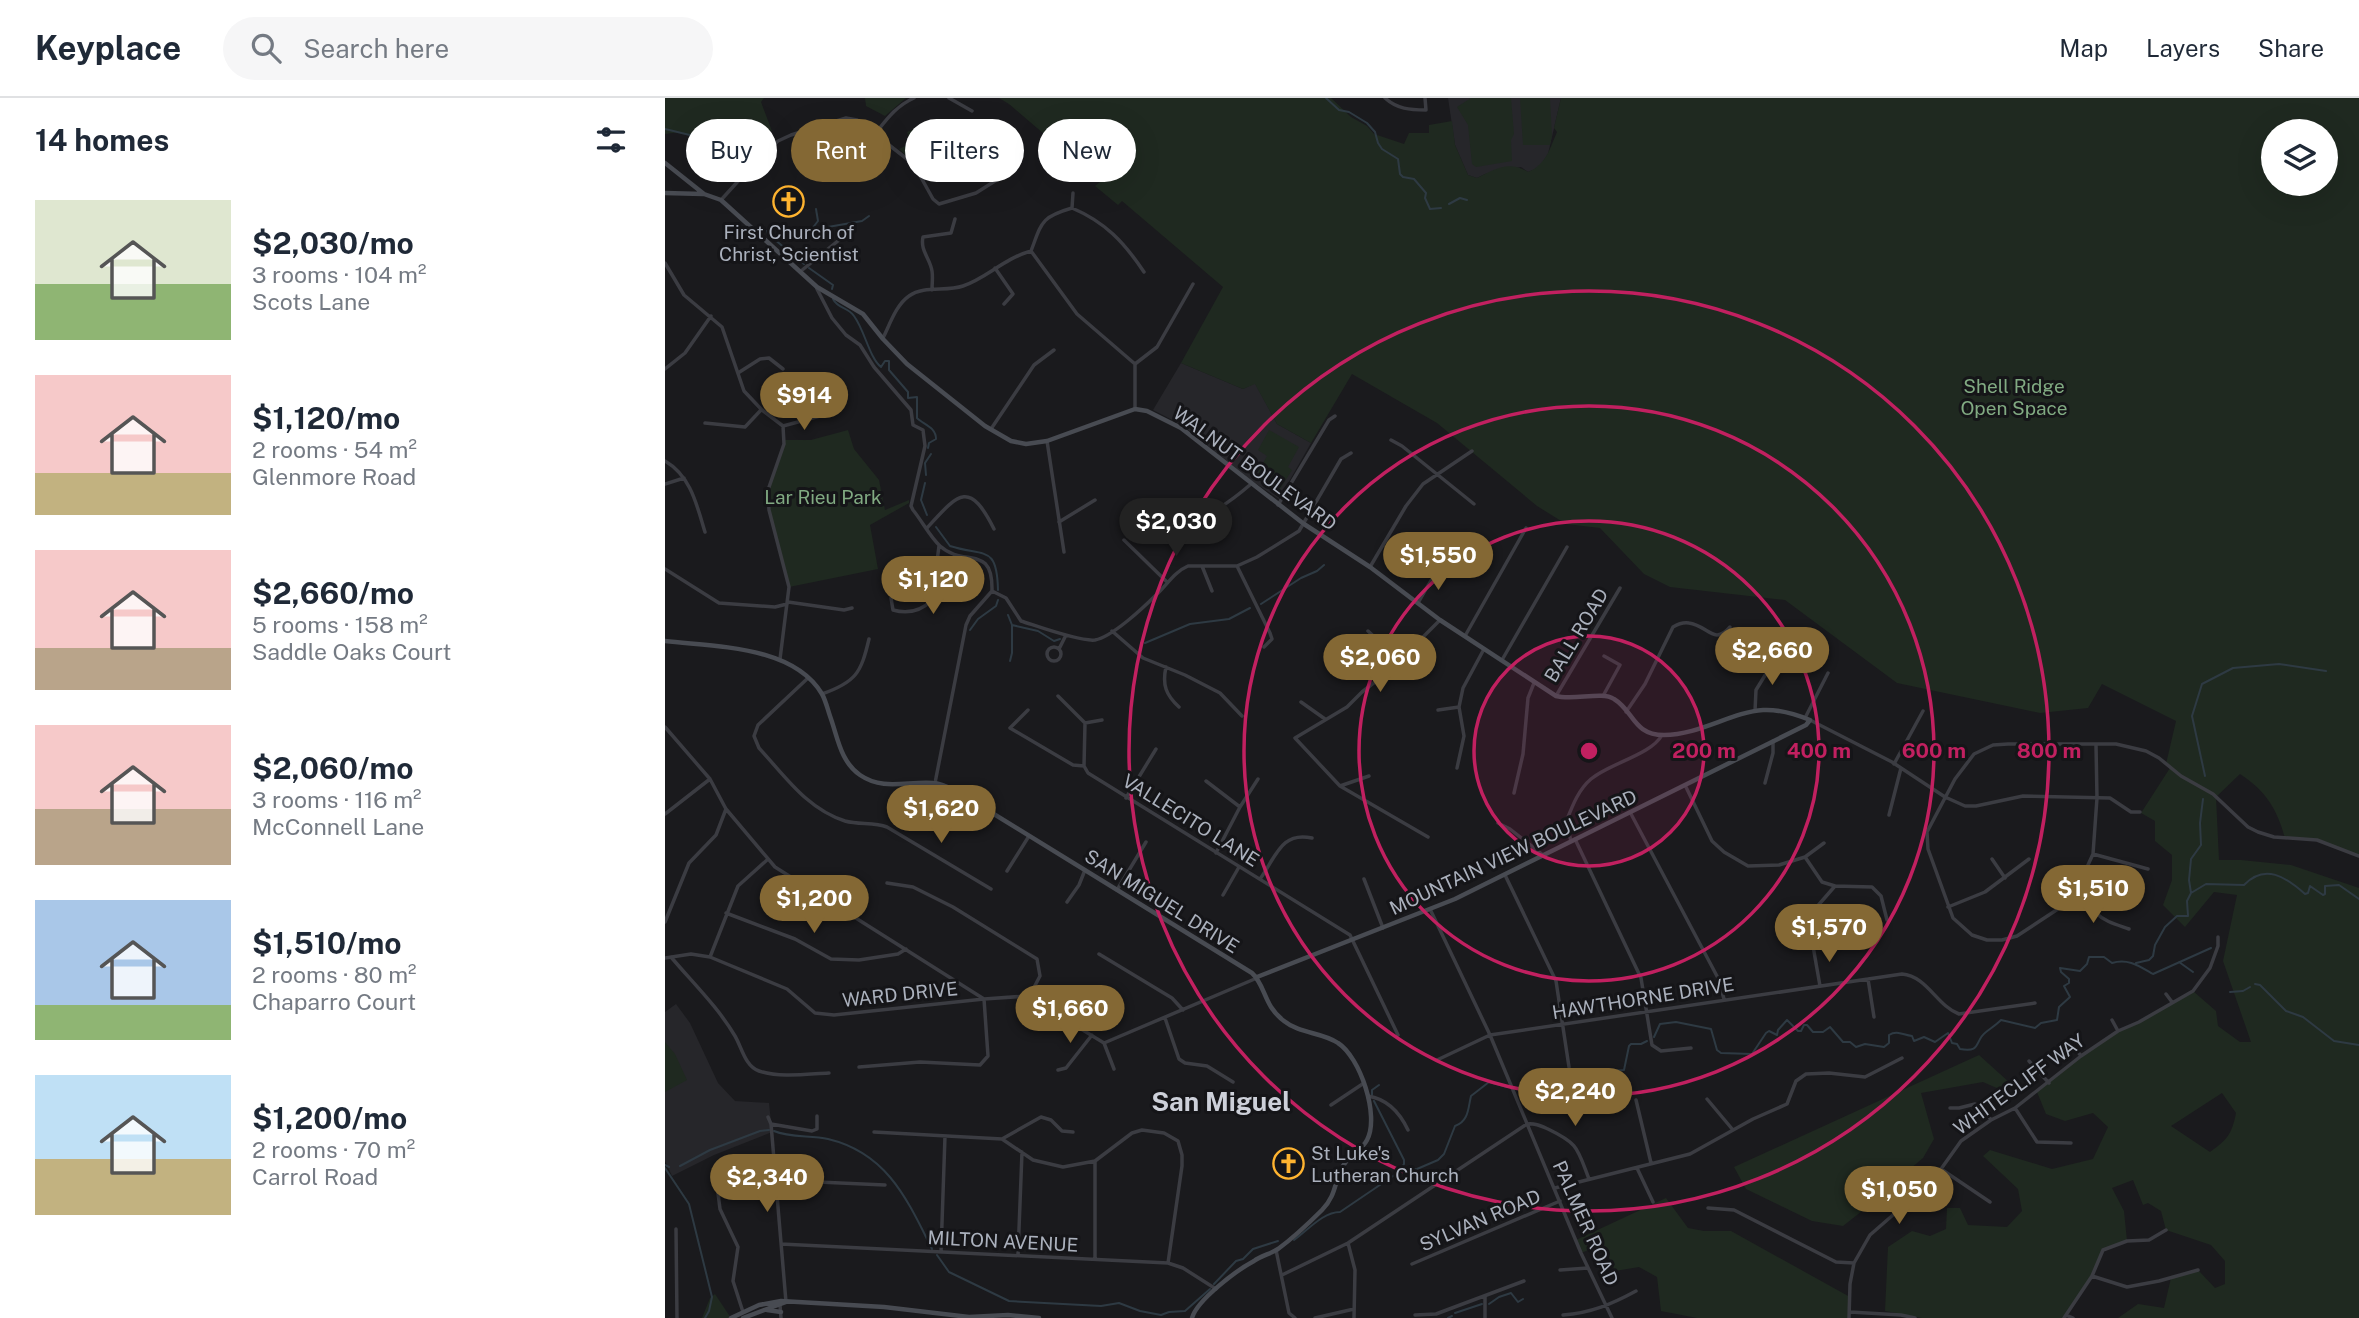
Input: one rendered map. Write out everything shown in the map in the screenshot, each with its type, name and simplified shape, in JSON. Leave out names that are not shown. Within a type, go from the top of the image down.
[{"type":"street","points":[[886,119],[904,102],[914,98]]},
{"type":"street","points":[[949,98],[972,111]]},
{"type":"street","points":[[1385,98],[1393,106],[1408,110],[1426,110],[1425,98]]},
{"type":"street","points":[[721,200],[759,157],[778,141],[791,135]]},
{"type":"street","points":[[891,146],[905,157]]},
{"type":"street","points":[[665,163],[704,194]]},
{"type":"street","points":[[924,182],[939,204],[975,192],[992,182]]},
{"type":"street","points":[[665,192],[704,194],[721,200],[817,287],[863,314],[907,364],[985,426],[1011,441],[1026,444],[1047,441],[1135,409],[1135,364],[1077,314],[1031,251]]},
{"type":"street","points":[[1072,208],[1073,192]]},
{"type":"street","points":[[1031,251],[1040,228],[1050,215],[1072,208],[1095,218],[1129,248],[1144,272]]},
{"type":"street","points":[[932,290],[932,270],[925,257],[923,237],[951,233],[955,219]]},
{"type":"street","points":[[801,271],[844,236]]},
{"type":"street","points":[[883,339],[901,303],[917,291],[963,286],[1012,256],[1031,251]]},
{"type":"street","points":[[665,263],[684,295],[722,327],[744,391],[762,410],[783,426],[784,444],[768,489],[769,510],[789,587],[780,659]]},
{"type":"street","points":[[995,268],[1013,295],[1005,304]]},
{"type":"street","points":[[1135,364],[1157,347],[1193,284]]},
{"type":"street","points":[[817,287],[835,321],[846,335],[860,345],[874,367],[911,410],[913,425],[923,430],[925,446],[911,506],[939,546],[949,552],[978,559],[988,564],[991,572],[992,592],[970,616],[966,625],[935,783]]},
{"type":"street","points":[[665,369],[685,354],[711,316]]},
{"type":"street","points":[[991,429],[1034,365],[1055,350]]},
{"type":"street","points":[[739,373],[760,359],[769,358],[783,369]]},
{"type":"street","name":"WALNUT BOULEVARD","points":[[1135,409],[1147,411],[1181,428],[1304,524],[1370,567],[1440,620],[1534,683],[1556,696],[1570,699],[1603,695]]},
{"type":"street","points":[[705,423],[745,427],[762,410]]},
{"type":"street","points":[[783,426],[820,416]]},
{"type":"street","points":[[1278,505],[1329,420],[1335,416]]},
{"type":"street","points":[[1391,440],[1474,505]]},
{"type":"street","points":[[1047,441],[1065,552]]},
{"type":"street","points":[[1370,567],[1406,506],[1423,484],[1472,451]]},
{"type":"street","points":[[992,592],[1006,598],[1021,621],[1092,640],[1112,631],[1157,595],[1182,569],[1237,566],[1299,531],[1341,459],[1351,453]]},
{"type":"street","points":[[665,461],[684,478],[695,498],[705,532]]},
{"type":"street","points":[[665,484],[684,478]]},
{"type":"street","points":[[1182,524],[1206,517],[1231,502],[1251,484]]},
{"type":"street","points":[[927,528],[950,503],[958,497],[967,497],[976,500],[994,530]]},
{"type":"street","points":[[1059,522],[1095,500]]},
{"type":"street","points":[[1465,636],[1526,528]]},
{"type":"street","points":[[1124,540],[1167,582]]},
{"type":"street","points":[[891,598],[893,610],[903,612],[923,608],[932,600],[939,546]]},
{"type":"street","points":[[1502,660],[1567,547]]},
{"type":"street","points":[[1202,566],[1212,591]]},
{"type":"street","points":[[1237,566],[1271,633],[1272,639],[1264,647]]},
{"type":"street","points":[[665,569],[719,603],[775,607],[788,603],[844,610],[852,608]]},
{"type":"street","points":[[1418,603],[1437,570]]},
{"type":"street","name":"BALL ROAD","points":[[1556,696],[1621,588]]},
{"type":"street","points":[[1428,837],[1340,786],[1295,738],[1347,707],[1440,620]]},
{"type":"street","points":[[1626,712],[1645,684],[1672,627],[1690,623],[1718,635],[1724,634],[1730,627]]},
{"type":"street","points":[[1112,631],[1143,658],[1220,693],[1242,716]]},
{"type":"street","points":[[1368,631],[1399,661]]},
{"type":"street","points":[[1059,649],[1053,647],[1049,650],[1049,659],[1059,659],[1059,649],[1066,634]]},
{"type":"street","points":[[822,694],[845,686],[855,675],[864,662],[869,639]]},
{"type":"street","name":"SAN MIGUEL DRIVE","points":[[665,641],[754,651],[780,659],[809,678],[822,694],[842,754],[848,766],[855,771],[876,784],[935,783],[958,792],[1257,977]]},
{"type":"street","points":[[1457,768],[1464,736],[1458,708],[1463,688],[1484,649]]},
{"type":"street","points":[[1604,656],[1620,665],[1603,695],[1614,699],[1639,726],[1662,735],[1714,725],[1755,710],[1786,712],[1808,719],[1894,764],[1945,797],[1965,806],[2023,796],[2110,798],[2131,812],[2140,812]]},
{"type":"street","points":[[1755,710],[1756,690],[1775,659]]},
{"type":"street","points":[[1166,667],[1164,687],[1179,707]]},
{"type":"street","points":[[1808,719],[1828,673]]},
{"type":"street","points":[[809,678],[758,725],[754,736],[759,748],[812,806],[829,816],[848,822],[887,827],[991,889]]},
{"type":"street","points":[[1514,793],[1523,754],[1528,698],[1534,683]]},
{"type":"street","points":[[1058,696],[1085,723],[1084,766]]},
{"type":"street","points":[[1301,702],[1325,719]]},
{"type":"street","points":[[1438,710],[1458,708]]},
{"type":"street","name":"VALLECITO LANE","points":[[1028,710],[1010,728],[1073,765],[1084,766],[1088,773],[1126,798],[1350,935],[1353,940]]},
{"type":"street","points":[[1894,764],[1923,710]]},
{"type":"street","name":"MOUNTAIN VIEW BOULEVARD","points":[[1104,1043],[1257,977],[1430,909],[1505,875],[1806,725],[1808,719]]},
{"type":"street","points":[[1085,723],[1102,720]]},
{"type":"street","points":[[665,727],[710,779],[726,809],[767,860],[829,903],[984,999],[988,1056],[980,1065],[920,1062],[859,1067]]},
{"type":"street","points":[[1662,735],[1654,745],[1597,774],[1583,786],[1566,822],[1641,978],[1650,1037],[1656,1049],[1661,1051],[1691,1048]]},
{"type":"street","points":[[1765,783],[1773,753],[1773,741]]},
{"type":"street","points":[[2096,745],[2097,798],[2093,854],[2077,889],[2061,907],[2017,936],[1987,940],[1972,935],[1953,918],[1948,908],[1928,849],[1927,838],[1929,826],[1955,779],[1974,754],[1993,745],[2008,744],[2096,745],[2130,746],[2146,751],[2181,776],[2213,793],[2248,827],[2258,832],[2317,841],[2359,856]]},
{"type":"street","points":[[1126,798],[1156,749]]},
{"type":"street","points":[[1889,815],[1901,768]]},
{"type":"street","points":[[1340,786],[1369,776]]},
{"type":"street","points":[[665,814],[710,779]]},
{"type":"street","points":[[1216,853],[1258,779]]},
{"type":"street","points":[[1206,780],[1240,807]]},
{"type":"street","points":[[1685,785],[1711,841],[1748,866],[1779,865],[1805,857],[1824,844]]},
{"type":"street","points":[[665,922],[689,863],[716,835],[726,809]]},
{"type":"street","points":[[1630,811],[1718,978],[1724,999]]},
{"type":"street","points":[[1498,823],[1543,855]]},
{"type":"street","points":[[1260,879],[1287,839],[1298,835],[1312,838]]},
{"type":"street","points":[[1007,871],[1029,836]]},
{"type":"street","points":[[1117,890],[1146,842]]},
{"type":"street","points":[[2093,854],[2148,869]]},
{"type":"street","points":[[1805,857],[1822,882],[1835,886],[1871,887],[1881,896],[1887,920]]},
{"type":"street","points":[[1992,859],[2005,878]]},
{"type":"street","points":[[1948,908],[1985,892],[2029,859]]},
{"type":"street","points":[[710,957],[738,886],[767,860]]},
{"type":"street","points":[[1223,895],[1239,867]]},
{"type":"street","points":[[1067,902],[1079,885],[1085,870]]},
{"type":"street","points":[[1505,875],[1556,982],[1569,1067]]},
{"type":"street","points":[[1364,879],[1383,928]]},
{"type":"street","points":[[887,883],[913,887],[953,907],[1037,959],[1041,972],[1029,997],[1104,1043],[1115,1069]]},
{"type":"street","points":[[1815,909],[1835,886]]},
{"type":"street","points":[[2077,889],[2096,912],[2112,923],[2129,929]]},
{"type":"street","name":"PALMER ROAD","points":[[1430,909],[1490,1035],[1588,1268],[1612,1318]]},
{"type":"street","points":[[726,913],[795,939],[831,959],[859,960],[898,954],[905,949]]},
{"type":"street","name":"WHITECLIFF WAY","points":[[1849,1318],[1854,1263],[1870,1235],[1925,1187],[1961,1141],[1991,1120],[2015,1108],[2081,1056],[2118,1031],[2193,991],[2210,968],[2218,946],[2218,937]]},
{"type":"street","points":[[1353,940],[1398,1035]]},
{"type":"street","points":[[1813,946],[1820,986]]},
{"type":"street","name":"WARD DRIVE","points":[[665,958],[691,954],[710,957],[786,989],[815,1013],[834,1015],[1016,996],[1029,997]]},
{"type":"street","points":[[1099,954],[1172,998],[1183,1010]]},
{"type":"street","points":[[671,957],[713,1006],[735,1037],[744,1056],[757,1070],[784,1075],[829,1073]]},
{"type":"street","name":"HAWTHORNE DRIVE","points":[[1437,1060],[1490,1035],[1902,974],[1912,975],[1949,1009],[1959,1014],[2035,1003]]},
{"type":"street","points":[[1192,1318],[1197,1307],[1216,1289],[1245,1266],[1276,1250],[1324,1209],[1332,1197],[1343,1165],[1367,1140],[1370,1120],[1368,1096],[1347,1051],[1339,1043],[1294,1028],[1275,1013],[1266,1002],[1257,977]]},
{"type":"street","points":[[1868,979],[1874,1017]]},
{"type":"street","points":[[2166,994],[2172,1002]]},
{"type":"street","points":[[1165,1018],[1179,1059],[1185,1063],[1207,1066],[1233,1082]]},
{"type":"street","points":[[2112,1020],[2118,1031]]},
{"type":"street","points":[[1058,1070],[1066,1068],[1091,1035]]},
{"type":"street","points":[[2071,1043],[2081,1056]]},
{"type":"street","points":[[1555,1188],[1690,1154],[1787,1104],[1796,1081],[1806,1074],[1829,1073],[1865,1077],[1902,1058]]},
{"type":"street","points":[[2029,1061],[2049,1083]]},
{"type":"street","points":[[1331,1105],[1364,1083]]},
{"type":"street","points":[[1368,1096],[1391,1106],[1408,1130]]},
{"type":"street","points":[[1707,1099],[1733,1130]]},
{"type":"street","points":[[1636,1100],[1651,1163]]},
{"type":"street","points":[[1949,1108],[1975,1104],[1984,1110],[1991,1120]]},
{"type":"street","points":[[2015,1108],[2037,1142],[2071,1143]]},
{"type":"street","points":[[771,1124],[812,1131],[817,1129],[817,1116]]},
{"type":"street","points":[[768,1117],[777,1180],[783,1303],[781,1315]]},
{"type":"street","points":[[1002,1139],[1041,1117],[1051,1120],[1062,1131],[1073,1132]]},
{"type":"street","points":[[1282,1275],[1348,1244],[1527,1124],[1538,1124],[1570,1139],[1576,1146],[1589,1179]]},
{"type":"street","points":[[874,1132],[1002,1139],[1052,1166],[1072,1167],[1095,1161],[1137,1131],[1159,1131],[1178,1142],[1182,1155],[1168,1263]]},
{"type":"street","points":[[941,1252],[946,1136]]},
{"type":"street","points":[[1018,1255],[1022,1152]]},
{"type":"street","points":[[1095,1161],[1095,1259]]},
{"type":"street","points":[[1637,1168],[1653,1202]]},
{"type":"street","points":[[1941,1169],[1990,1202]]},
{"type":"street","points":[[743,1316],[733,1280],[738,1247],[720,1209],[718,1193],[722,1182],[733,1176],[884,1185]]},
{"type":"street","name":"SYLVAN ROAD","points":[[1412,1264],[1560,1201]]},
{"type":"street","points":[[1708,1208],[1734,1210],[1836,1262],[1854,1263]]},
{"type":"street","points":[[676,1229],[677,1318]]},
{"type":"street","points":[[2073,1318],[2065,1316],[2092,1276],[2103,1250],[2127,1241],[2149,1240],[2166,1230]]},
{"type":"street","name":"MILTON AVENUE","points":[[781,1244],[1168,1263],[1183,1268],[1216,1289]]},
{"type":"street","points":[[1348,1244],[1355,1270],[1354,1318]]},
{"type":"street","points":[[1276,1250],[1289,1313],[1295,1318]]},
{"type":"street","points":[[1560,1270],[1588,1268]]},
{"type":"street","points":[[2092,1276],[2127,1287],[2198,1270]]},
{"type":"street","points":[[1415,1315],[1436,1314],[1524,1280]]},
{"type":"street","points":[[1563,1315],[1581,1314],[1607,1306],[1636,1291]]},
{"type":"street","points":[[1485,1296],[1485,1318]]},
{"type":"street","points":[[743,1316],[759,1305],[783,1303],[884,1307],[916,1315],[1016,1315],[1039,1318]]},
{"type":"street","points":[[730,1318],[783,1303]]},
{"type":"street","points":[[1315,1318],[1354,1309]]},
{"type":"street","points":[[762,1311],[775,1310],[781,1315]]},
{"type":"street","points":[[1850,1312],[1916,1318]]},
{"type":"shaded area","points":[[1448,98],[1561,98],[1548,154],[1538,168],[1528,172],[1521,167],[1477,178],[1468,175],[1455,145]]},
{"type":"shaded area","points":[[1181,363],[1243,389],[1255,383],[1277,424],[1311,443],[1279,499],[1182,425],[1153,410]]},
{"type":"shaded area","points":[[676,1004],[690,1023],[718,1083],[735,1101],[769,1103],[772,1132],[714,1155],[672,1176],[665,1161],[665,1012]]},
{"type":"green space","points":[[665,98],[764,98],[761,102],[767,119],[686,119],[686,134],[665,134]]},
{"type":"green space","points":[[865,98],[906,98],[885,116],[866,106]]},
{"type":"green space","name":"Shell Ridge Open Space","points":[[999,98],[1331,98],[1374,134],[1404,144],[1409,133],[1429,133],[1429,125],[1452,121],[1455,145],[1468,175],[1477,178],[1502,167],[1521,168],[1528,172],[1539,165],[1547,155],[1557,132],[1554,128],[1561,98],[2359,98],[2359,856],[2317,840],[2285,838],[2269,802],[2257,787],[2240,774],[2216,797],[2219,860],[2291,865],[2359,888],[2359,1318],[2118,1318],[2138,1304],[2164,1308],[2171,1278],[2198,1270],[2215,1288],[2225,1284],[2225,1261],[2211,1245],[2166,1230],[2161,1211],[2148,1203],[2143,1205],[2133,1180],[2112,1188],[2124,1211],[2127,1241],[2103,1250],[2092,1276],[2064,1318],[1922,1318],[1885,1311],[1888,1247],[1912,1231],[1930,1236],[1946,1229],[1947,1208],[1960,1208],[1968,1225],[2007,1227],[2022,1211],[2018,1189],[1983,1156],[1990,1150],[2052,1169],[2093,1159],[2108,1127],[2093,1113],[2065,1121],[2046,1114],[2037,1092],[2081,1056],[2118,1031],[2193,991],[2216,1011],[2218,1026],[2240,1042],[2251,1042],[2223,961],[2237,895],[2214,892],[2185,927],[2163,905],[2172,880],[2172,855],[2155,841],[2155,821],[2141,813],[2170,768],[2166,764],[2176,721],[2102,684],[2088,708],[2040,713],[1897,683],[1785,600],[1670,587],[1644,574],[1600,528],[1566,524],[1537,506],[1437,423],[1352,374],[1311,443],[1277,424],[1255,384],[1243,389],[1181,363],[1223,287],[1122,201],[1118,205],[1095,186],[1100,182],[1136,182],[1136,119],[1038,119],[1038,129]],"holes":[[[2222,1093],[2236,1113],[2228,1136],[2210,1152],[2171,1126]]]},
{"type":"green space","points":[[1471,98],[1511,98],[1514,134],[1511,140],[1512,161],[1476,167],[1472,164],[1468,125],[1457,107]]},
{"type":"green space","points":[[1520,98],[1550,98],[1550,145],[1523,145]]},
{"type":"green space","name":"Lar Rieu Park","points":[[848,430],[854,449],[879,480],[885,510],[909,500],[909,503],[870,525],[878,569],[789,587],[769,510],[768,490],[784,440],[811,440]]},
{"type":"green space","points":[[1269,430],[1299,447],[1288,467],[1292,470],[1279,491],[1258,478],[1259,470],[1267,456],[1258,450]]},
{"type":"green space","points":[[665,1042],[675,1054],[687,1080],[665,1092]]},
{"type":"green space","points":[[1979,1055],[2010,1083],[1999,1089],[1983,1082],[1921,1093],[1934,1139],[1923,1158],[1903,1175],[1874,1173],[1880,1197],[1843,1226],[1812,1221],[1746,1189],[1734,1167]]},
{"type":"green space","points":[[1666,1198],[1688,1228],[1731,1231],[1850,1297],[1849,1318],[1697,1318],[1661,1311],[1657,1277],[1639,1267],[1615,1271],[1603,1244],[1581,1253],[1576,1240]]},
{"type":"green space","points":[[715,1294],[731,1318],[702,1318],[710,1298]]},
{"type":"waterway","points":[[1326,98],[1339,110],[1349,112],[1367,123],[1375,132],[1382,149],[1398,159],[1400,174],[1414,179],[1426,193],[1425,198],[1430,209],[1441,208]]},
{"type":"waterway","points":[[665,129],[686,134]]},
{"type":"waterway","points":[[1449,204],[1460,198],[1467,200]]},
{"type":"waterway","points":[[811,230],[818,221],[816,209]]},
{"type":"waterway","points":[[771,237],[862,221],[869,216]]},
{"type":"waterway","points":[[767,231],[804,264]]},
{"type":"waterway","points":[[809,268],[833,285],[832,289]]},
{"type":"waterway","points":[[833,299],[854,316],[877,363],[881,367],[885,361],[889,361],[889,370],[908,392],[908,398],[917,397],[917,418],[932,429],[936,439],[929,443],[928,448]]},
{"type":"waterway","points":[[926,475],[925,463],[931,454]]},
{"type":"waterway","points":[[925,483],[921,500],[927,515]]},
{"type":"waterway","points":[[936,527],[950,546],[980,553],[991,559],[995,565],[998,590]]},
{"type":"waterway","points":[[1261,604],[1324,565]]},
{"type":"waterway","points":[[970,630],[978,619],[996,606],[998,600]]},
{"type":"waterway","points":[[1145,643],[1190,624],[1229,619],[1250,608]]},
{"type":"waterway","points":[[1008,615],[1012,625],[1038,631],[1054,641],[1060,639]]},
{"type":"waterway","points":[[1010,661],[1012,625]]},
{"type":"waterway","points":[[2205,776],[2192,716],[2202,684],[2233,668],[2279,664],[2326,671]]},
{"type":"waterway","points":[[2136,963],[2149,960],[2153,956],[2155,945],[2165,927],[2177,916],[2188,916],[2191,859],[2201,845],[2203,799]]},
{"type":"waterway","points":[[2191,893],[2206,884],[2244,885],[2252,878],[2268,874],[2283,878],[2305,894],[2310,886],[2323,895],[2325,886],[2339,885],[2359,899]]},
{"type":"waterway","points":[[1654,1037],[1660,1024],[1676,1022],[1711,1029],[1717,1050],[1721,1053],[1752,1054],[1766,1033],[1769,1031],[1777,1035],[1787,1020],[1798,1031],[1801,1031],[1804,1025],[1813,1032],[1823,1032],[1830,1027],[1843,1042],[1850,1042],[1856,1047],[1865,1044],[1884,1047],[1889,1043],[1889,1035],[1895,1033],[1912,1036],[1914,1041],[1924,1037],[1935,1042],[1948,1033],[1952,1043],[1967,1050],[1975,1048],[1982,1035],[2001,1020],[2035,1028],[2041,1023],[2057,1020],[2059,1007],[2070,997],[2064,986],[2069,983],[2069,979],[2060,968],[2080,971],[2087,964],[2089,957],[2104,957],[2112,963],[2123,961],[2153,974],[2211,948]]},
{"type":"waterway","points":[[2179,962],[2193,972]]},
{"type":"waterway","points":[[2255,984],[2260,985],[2286,1011],[2303,1017],[2334,1041],[2359,1045]]},
{"type":"waterway","points":[[2230,992],[2243,991],[2250,987]]},
{"type":"waterway","points":[[1521,1091],[1540,1094],[1554,1106],[1558,1106],[1567,1096],[1580,1091],[1598,1072],[1624,1070],[1629,1046],[1647,1041]]},
{"type":"waterway","points":[[1294,1240],[1322,1218],[1340,1212],[1399,1172],[1417,1169],[1438,1160],[1444,1154],[1455,1126],[1463,1121],[1471,1096],[1489,1082],[1507,1087]]},
{"type":"waterway","points":[[1372,1095],[1372,1090],[1379,1085]]},
{"type":"waterway","points":[[1374,1101],[1404,1160],[1400,1170]]},
{"type":"waterway","points":[[680,1166],[710,1150],[769,1130]]},
{"type":"waterway","points":[[774,1131],[828,1139],[866,1155],[893,1180],[932,1249]]},
{"type":"waterway","points":[[665,1165],[669,1167]]},
{"type":"waterway","points":[[665,1168],[689,1204],[712,1297],[705,1318]]},
{"type":"waterway","points":[[1214,1284],[1236,1261],[1243,1259],[1253,1249],[1278,1241]]},
{"type":"waterway","points":[[937,1255],[949,1272],[1009,1301],[1101,1306],[1119,1303],[1161,1315],[1185,1311],[1210,1289]]},
{"type":"waterway","points":[[1489,1304],[1511,1293],[1518,1302],[1523,1299]]},
{"type":"waterway","points":[[1455,1313],[1482,1304]]},
{"type":"waterway","points":[[1448,1318],[1452,1316]]},
{"type":"place","name":"First Church of Christ, Scientist","points":[[789,201]]},
{"type":"place","name":"St Luke's Lutheran Church","points":[[1288,1164]]},
{"type":"district","name":"San Miguel","points":[[1221,1101]]}]
